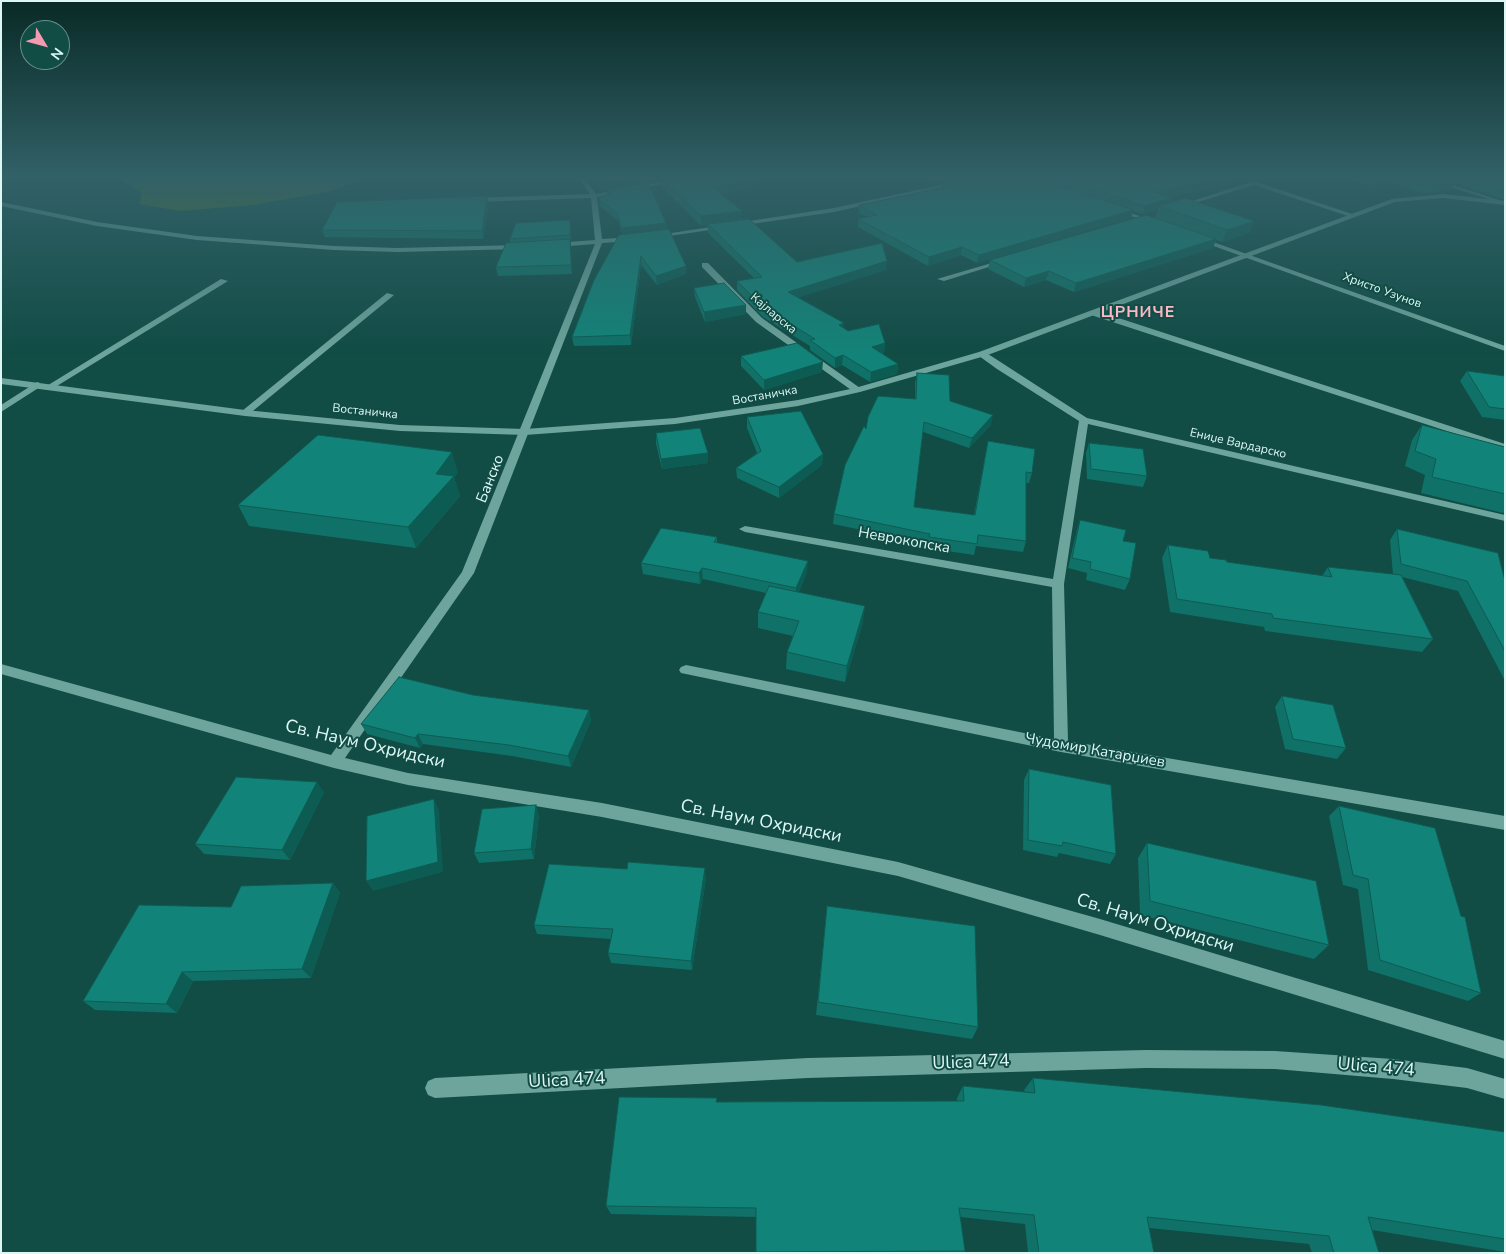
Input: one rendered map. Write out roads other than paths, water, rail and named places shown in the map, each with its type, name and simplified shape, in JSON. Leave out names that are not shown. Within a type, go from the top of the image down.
[{"type":"street","points":[[201,238],[254,243],[397,250],[532,246]]},
{"type":"street","name":"Банско","points":[[334,762],[468,573],[599,242],[599,238]]},
{"type":"street","points":[[551,245],[646,238]]},
{"type":"street","name":"Христо Узунов","points":[[1197,238],[1505,349]]},
{"type":"street","name":"Востаничка","points":[[1,381],[244,413],[400,428],[525,432],[675,421],[741,413],[857,390],[982,354],[1291,238]]},
{"type":"street","points":[[941,279],[1014,258]]},
{"type":"street","name":"Кајларска","points":[[705,265],[768,328],[857,390]]},
{"type":"street","points":[[49,387],[224,281]]},
{"type":"street","points":[[244,413],[390,295]]},
{"type":"street","points":[[1094,313],[1505,447]]},
{"type":"street","name":"Ениџе Вардарско","points":[[982,354],[1084,420],[1505,518]]},
{"type":"street","points":[[1,408],[36,385]]},
{"type":"street","points":[[1061,746],[1058,584],[1084,420]]},
{"type":"street","name":"Неврокопска","points":[[745,530],[1058,584]]},
{"type":"street","name":"Св. Наум Охридски","points":[[1,669],[334,762],[408,779],[602,810],[898,869],[1100,927],[1505,1050]]},
{"type":"street","name":"Чудомир Катарџиев","points":[[686,670],[1061,746],[1505,823]]},
{"type":"street","name":"Ulica 474","points":[[436,1088],[808,1068],[1146,1059],[1275,1060],[1393,1069],[1467,1078],[1505,1089]]},
{"type":"district","name":"ЦРНИЧЕ","points":[[1138,313]]}]
